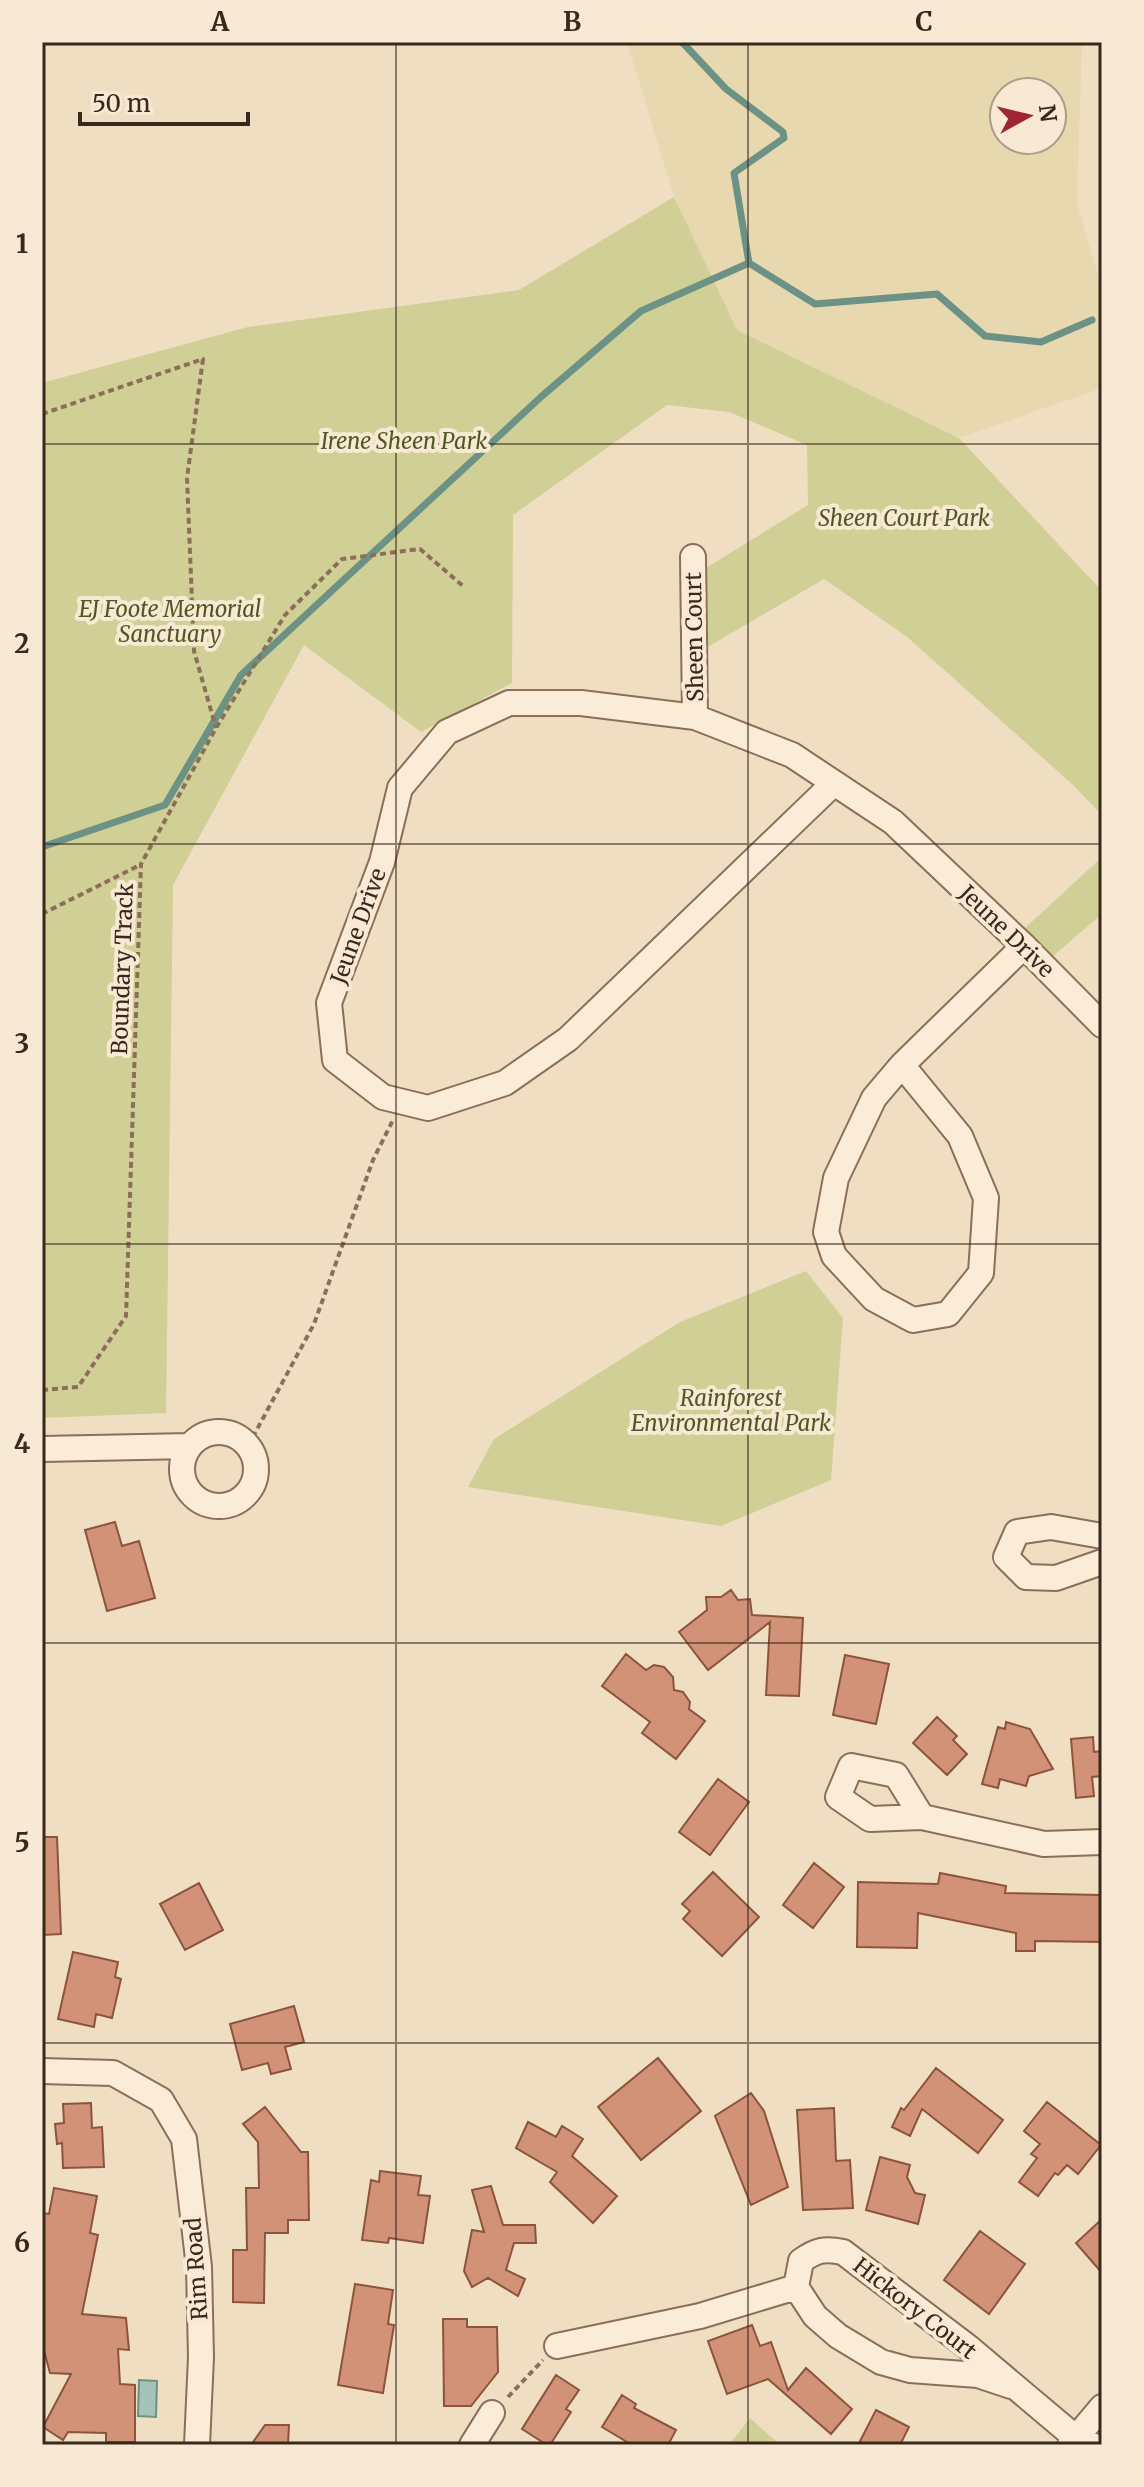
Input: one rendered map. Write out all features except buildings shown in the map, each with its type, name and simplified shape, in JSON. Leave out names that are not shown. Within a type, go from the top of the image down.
[{"type":"street","name":"Sheen Court","points":[[693,557],[695,717]]},
{"type":"street","name":"Jeune Drive","points":[[833,784],[568,1039],[505,1083],[428,1108],[383,1097],[335,1060],[329,1003],[382,862],[400,788],[447,732],[509,703],[581,703],[695,717],[792,755],[893,822],[1102,1025]]},
{"type":"street","points":[[902,1065],[960,1136],[986,1198],[981,1273],[948,1314],[913,1320],[874,1299],[834,1256],[826,1232],[836,1178],[874,1098],[902,1065],[1024,946]]},
{"type":"street","points":[[219,1432],[240,1439],[248,1446],[254,1457],[254,1482],[237,1502],[213,1506],[191,1493],[184,1482],[184,1457],[198,1438],[219,1432]]},
{"type":"street","points":[[42,1449],[190,1446]]},
{"type":"street","points":[[1102,1536],[1051,1527],[1017,1532],[1006,1557],[1026,1577],[1056,1578],[1102,1562]]},
{"type":"street","points":[[922,1817],[1044,1844],[1102,1842]]},
{"type":"street","name":"Rim Road","points":[[42,2071],[113,2073],[161,2100],[184,2139],[199,2267],[201,2357],[197,2445]]},
{"type":"street","name":"Hickory Court","points":[[1011,2386],[978,2375],[910,2370],[881,2362],[838,2336],[815,2316],[796,2287],[801,2261],[812,2253],[826,2249],[843,2252],[968,2347],[1079,2443]]},
{"type":"street","points":[[557,2346],[700,2316],[796,2287]]},
{"type":"street","points":[[1079,2443],[1102,2407]]},
{"type":"street","points":[[472,2445],[492,2413]]},
{"type":"path","points":[[42,414],[203,359],[187,478],[194,651],[216,728]]},
{"type":"path","name":"Boundary Track","points":[[42,1390],[78,1387],[126,1316],[141,864],[216,728],[285,615],[342,559],[420,549],[463,586]]},
{"type":"path","points":[[42,914],[141,864]]},
{"type":"path","points":[[248,1446],[314,1324],[373,1160],[402,1102]]},
{"type":"path","points":[[492,2413],[557,2346]]},
{"type":"shaded area","points":[[627,42],[1082,42],[1077,203],[1102,290],[1102,388],[959,438],[737,330],[674,197]]},
{"type":"shaded area","points":[[139,2380],[157,2381],[156,2417],[138,2416]]},
{"type":"green space","points":[[674,197],[737,330],[959,438],[1102,591],[1102,815],[1072,784],[906,636],[824,579],[706,648],[701,571],[808,505],[807,445],[729,412],[667,405],[513,515],[512,683],[421,732],[304,645],[173,885],[166,1413],[42,1418],[42,383],[248,327],[519,290]]},
{"type":"green space","points":[[1102,857],[1102,914],[1052,957],[1023,930]]},
{"type":"green space","name":"Rainforest Environmental Park","points":[[806,1271],[843,1318],[831,1480],[721,1526],[468,1487],[494,1439],[680,1322]]},
{"type":"green space","points":[[750,2418],[780,2445],[729,2445]]},
{"type":"waterway","points":[[682,42],[726,89],[783,132],[784,138],[734,173],[749,263],[815,304],[937,294],[985,336],[1041,342],[1092,320]]},
{"type":"waterway","points":[[42,847],[165,805],[241,675],[542,396],[641,311],[749,263]]},
{"type":"park label","name":"Irene Sheen Park","points":[[404,441]]},
{"type":"park label","name":"Sheen Court Park","points":[[904,518]]},
{"type":"park label","name":"EJ Foote Memorial Sanctuary","points":[[170,622]]}]
